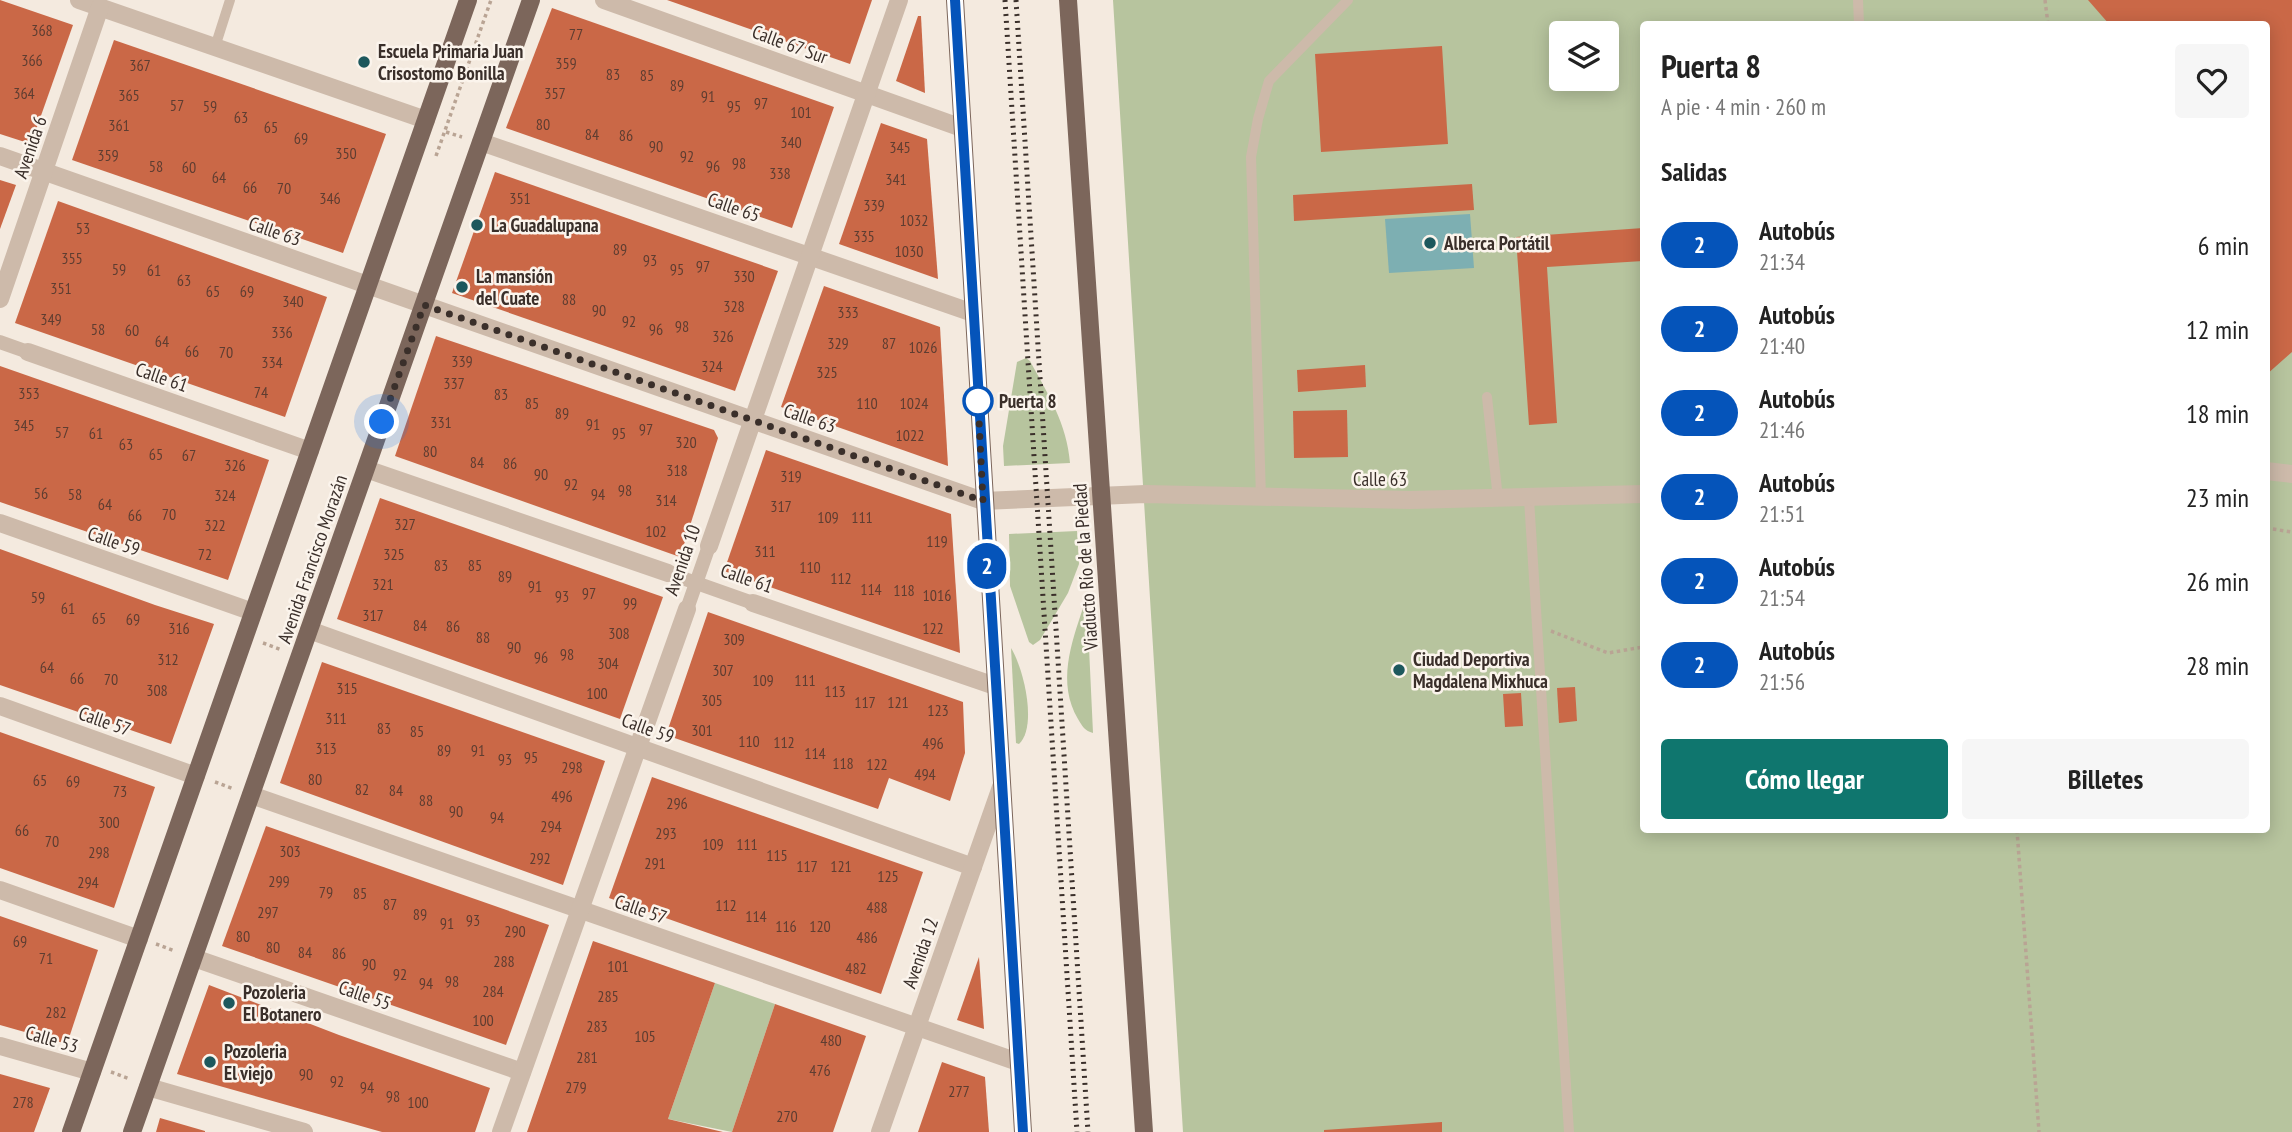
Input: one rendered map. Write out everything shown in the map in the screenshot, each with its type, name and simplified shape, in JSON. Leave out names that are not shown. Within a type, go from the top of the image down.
[{"type":"main road","name":"Avenida Francisco Morazán","points":[[71,1132],[468,0]]},
{"type":"main road","name":"Avenida Francisco Morazán","points":[[132,1132],[531,0]]},
{"type":"main road","points":[[955,0],[1023,1132]]},
{"type":"main road","name":"Viaducto Río de la Piedad","points":[[1068,0],[1144,1132]]},
{"type":"street","points":[[79,0],[101,4],[215,47],[426,120]]},
{"type":"street","name":"Calle 67 Sur","points":[[604,0],[962,128]]},
{"type":"street","name":"Avenida 10","points":[[501,1132],[899,0]]},
{"type":"street","name":"Avenida 6","points":[[0,300],[101,4]]},
{"type":"street","name":"Calle 65","points":[[481,142],[973,313]]},
{"type":"street","name":"Calle 63","points":[[0,156],[983,501],[1145,494],[1261,499],[1529,499],[1640,494]]},
{"type":"street","name":"Calle 61","points":[[0,342],[310,451]]},
{"type":"street","name":"Calle 61","points":[[366,469],[995,686]]},
{"type":"street","points":[[2270,471],[2292,474]]},
{"type":"street","name":"Calle 59","points":[[0,523],[253,612]]},
{"type":"street","name":"Calle 59","points":[[309,630],[973,867]]},
{"type":"street","name":"Calle 57","points":[[0,706],[196,776]]},
{"type":"street","name":"Avenida 12","points":[[880,1132],[1001,787]]},
{"type":"street","name":"Calle 57","points":[[251,795],[1018,1062]]},
{"type":"street","points":[[0,890],[139,939]]},
{"type":"street","name":"Calle 55","points":[[194,958],[522,1072]]},
{"type":"street","name":"Calle 53","points":[[0,1046],[92,1072]]},
{"type":"street","points":[[148,1087],[304,1132]]},
{"type":"lane","points":[[215,47],[230,0]]},
{"type":"lane","points":[[1261,499],[1251,157],[1253,144],[1269,81],[1348,0]]},
{"type":"lane","points":[[1858,0],[1859,21]]},
{"type":"lane","points":[[1487,397],[1498,499]]},
{"type":"lane","points":[[1529,499],[1569,1132]]},
{"type":"path","points":[[2045,0],[2048,21]]},
{"type":"path","points":[[426,120],[446,132],[481,142]]},
{"type":"path","points":[[2270,528],[2292,532]]},
{"type":"path","points":[[1536,625],[1608,653],[1640,648]]},
{"type":"path","points":[[247,631],[263,643],[299,656]]},
{"type":"path","points":[[196,776],[251,795]]},
{"type":"path","points":[[2017,833],[2039,1132]]},
{"type":"path","points":[[139,939],[194,958]]},
{"type":"path","points":[[92,1072],[115,1072],[148,1087]]},
{"type":"green space","name":"Ciudad Deportiva Magdalena Mixhuca","points":[[1113,0],[2292,0],[2292,1132],[1183,1132]]},
{"type":"green space","points":[[1026,358],[1056,410],[1065,435],[1070,463],[1004,466],[1003,446],[1017,362]]},
{"type":"green space","points":[[1077,531],[1079,564],[1068,593],[1040,640],[1033,645],[1029,642],[1010,586],[1009,534]]},
{"type":"green space","points":[[1087,605],[1093,733],[1084,728],[1078,719],[1068,692],[1067,678],[1074,635],[1083,608]]},
{"type":"green space","points":[[1011,648],[1020,668],[1027,696],[1027,724],[1025,735],[1019,744],[1016,743]]},
{"type":"green space","points":[[715,983],[775,1004],[732,1132],[668,1119]]},
{"type":"water","name":"Alberca Portátil","points":[[1470,214],[1474,268],[1389,273],[1385,219]]},
{"type":"building","points":[[0,0],[73,25],[31,144],[0,134]]},
{"type":"building","points":[[667,0],[872,0],[850,64]]},
{"type":"building","points":[[2088,0],[2292,0],[2292,352],[2270,371],[2270,21],[2106,21]]},
{"type":"building","points":[[552,8],[834,107],[792,228],[506,128]]},
{"type":"building","points":[[918,16],[921,16],[925,93],[896,81]]},
{"type":"building","points":[[114,40],[386,134],[343,253],[72,160]]},
{"type":"building","points":[[1442,46],[1448,144],[1321,152],[1315,54]]},
{"type":"building","points":[[881,123],[927,139],[938,279],[839,244]]},
{"type":"building","points":[[495,172],[778,271],[735,391],[452,293]]},
{"type":"building","points":[[0,180],[16,185],[0,229]]},
{"type":"building","points":[[1472,184],[1474,210],[1294,221],[1293,195]]},
{"type":"building","points":[[58,201],[327,297],[285,417],[15,323]]},
{"type":"building","points":[[1640,228],[1640,261],[1547,267],[1557,423],[1529,425],[1516,237]]},
{"type":"building","points":[[824,286],[940,327],[948,466],[781,407]]},
{"type":"building","points":[[436,336],[714,430],[718,438],[680,557],[395,456]]},
{"type":"building","points":[[1365,365],[1366,387],[1298,392],[1297,370]]},
{"type":"building","points":[[0,366],[269,460],[228,580],[0,502]]},
{"type":"building","points":[[1347,410],[1348,457],[1294,458],[1293,411]]},
{"type":"building","points":[[766,450],[951,514],[960,653],[724,571]]},
{"type":"building","points":[[380,498],[663,597],[620,719],[337,619]]},
{"type":"building","points":[[0,549],[214,624],[171,744],[0,685]]},
{"type":"building","points":[[708,612],[963,702],[965,753],[950,801],[889,778],[878,809],[666,735]]},
{"type":"building","points":[[322,662],[605,761],[563,885],[280,783]]},
{"type":"building","points":[[1575,687],[1577,721],[1559,723],[1557,688]]},
{"type":"building","points":[[1521,693],[1523,726],[1505,727],[1503,694]]},
{"type":"building","points":[[0,732],[155,787],[114,908],[0,868]]},
{"type":"building","points":[[652,777],[923,872],[881,994],[609,898]]},
{"type":"building","points":[[266,826],[549,925],[506,1045],[222,946]]},
{"type":"building","points":[[0,916],[98,950],[67,1044],[0,1025]]},
{"type":"building","points":[[593,941],[715,983],[668,1119],[723,1132],[527,1132]]},
{"type":"building","points":[[979,957],[984,1029],[957,1020]]},
{"type":"building","points":[[209,985],[339,1035],[490,1088],[475,1132],[382,1132],[177,1074]]},
{"type":"building","points":[[775,1004],[866,1036],[833,1132],[732,1132]]},
{"type":"building","points":[[942,1062],[985,1077],[989,1132],[918,1132]]},
{"type":"building","points":[[0,1074],[50,1088],[34,1132],[0,1132]]},
{"type":"building","points":[[160,1118],[205,1131],[205,1132],[156,1132]]},
{"type":"building","points":[[1442,1122],[1442,1132],[1324,1132],[1324,1130]]},
{"type":"railway","points":[[1005,0],[1077,1132]]},
{"type":"railway","points":[[1016,0],[1088,1132]]},
{"type":"bus line","name":"2","points":[[955,0],[1023,1132]]},
{"type":"place","name":"Escuela Primaria Juan Crisostomo Bonilla","points":[[364,62]]},
{"type":"place","name":"La Guadalupana","points":[[477,225]]},
{"type":"place","name":"Alberca Portátil","points":[[1430,243]]},
{"type":"place","name":"La mansión del Cuate","points":[[462,287]]},
{"type":"place","name":"Puerta 8","points":[[978,401]]},
{"type":"place","name":"Ciudad Deportiva Magdalena Mixhuca","points":[[1399,670]]},
{"type":"place","name":"Pozoleria El Botanero","points":[[229,1003]]},
{"type":"place","name":"Pozoleria El viejo","points":[[210,1062]]},
{"type":"route","points":[[382,422],[424,305],[983,501],[978,401]]}]
